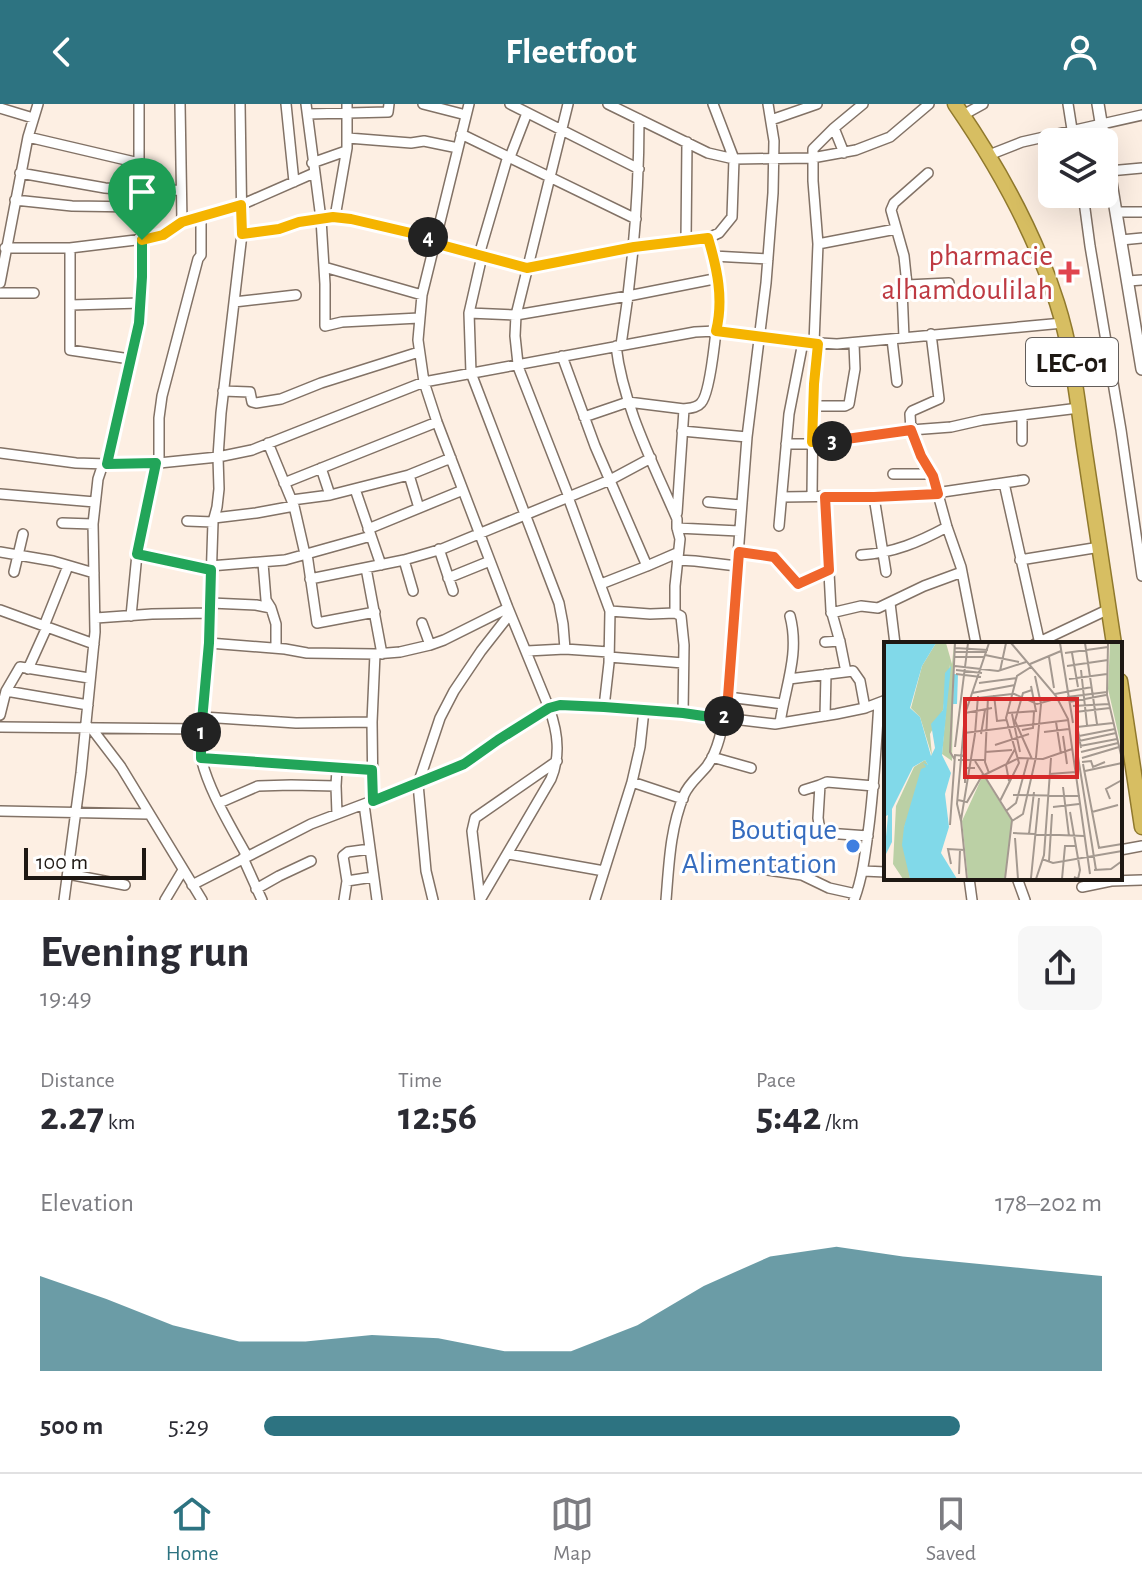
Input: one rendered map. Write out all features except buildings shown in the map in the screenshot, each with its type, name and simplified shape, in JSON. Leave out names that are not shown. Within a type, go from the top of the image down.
[{"type":"highway","name":"LEC-01","points":[[959,110],[989,155],[1038,253],[1063,323],[1079,408],[1114,642]]},
{"type":"highway","points":[[1122,694],[1142,827]]},
{"type":"street","points":[[0,283],[3,250],[38,104]]},
{"type":"street","points":[[64,900],[89,729],[89,678],[96,618],[95,502],[141,303],[139,104]]},
{"type":"street","points":[[180,104],[182,222]]},
{"type":"street","points":[[240,104],[242,234],[223,391],[201,758],[262,900]]},
{"type":"street","points":[[286,104],[294,182]]},
{"type":"street","points":[[389,104],[388,112],[347,108],[307,109],[321,219],[325,326],[342,322],[419,318]]},
{"type":"street","points":[[423,104],[466,115]]},
{"type":"street","points":[[469,104],[422,295],[419,352],[424,382],[437,422],[557,733],[557,761],[551,779],[480,900],[472,831],[475,818],[557,761]]},
{"type":"street","points":[[510,104],[639,169]]},
{"type":"street","points":[[568,104],[516,315],[515,336],[518,364],[610,611],[604,707]]},
{"type":"street","points":[[608,104],[720,157],[734,159],[812,158],[874,145],[909,123],[929,104]]},
{"type":"street","points":[[242,234],[335,217],[435,241],[527,268],[634,247],[708,238],[719,233],[732,217],[734,159],[713,104]]},
{"type":"street","points":[[666,900],[672,835],[688,787],[712,757],[728,697],[741,505],[768,259],[775,159],[768,104]]},
{"type":"street","points":[[771,120],[817,104]]},
{"type":"street","points":[[812,496],[818,244],[812,158],[815,145],[863,104]]},
{"type":"street","points":[[959,110],[983,104]]},
{"type":"street","points":[[1068,104],[1072,128]]},
{"type":"street","points":[[1098,104],[1102,128]]},
{"type":"street","points":[[0,108],[33,118]]},
{"type":"street","points":[[335,217],[348,138],[347,108]]},
{"type":"street","points":[[527,113],[509,156],[481,255],[469,313],[471,373],[559,603],[565,649]]},
{"type":"street","points":[[1088,128],[1142,115]]},
{"type":"street","points":[[639,119],[634,247],[618,346],[628,402],[677,523],[680,539],[675,613]]},
{"type":"street","points":[[834,128],[844,153]]},
{"type":"street","points":[[461,134],[636,219]]},
{"type":"street","points":[[28,137],[139,163]]},
{"type":"street","points":[[348,138],[411,143],[424,141],[458,148]]},
{"type":"street","points":[[989,155],[1038,139]]},
{"type":"street","points":[[686,240],[687,142]]},
{"type":"street","points":[[3,250],[70,248],[163,235],[182,222],[241,205],[294,182],[346,151]]},
{"type":"street","points":[[1118,170],[1142,168]]},
{"type":"street","points":[[20,173],[95,187],[140,191],[181,190]]},
{"type":"street","points":[[907,285],[906,263],[891,214],[894,203],[928,173]]},
{"type":"street","points":[[15,200],[72,206],[140,207]]},
{"type":"street","points":[[1085,208],[1142,576]]},
{"type":"street","points":[[1115,208],[1142,369]]},
{"type":"street","points":[[1116,212],[1142,212]]},
{"type":"street","points":[[131,616],[137,554],[157,463],[159,409],[201,255],[201,217]]},
{"type":"street","points":[[818,244],[896,229]]},
{"type":"street","points":[[584,417],[628,402],[684,409],[696,406],[704,399],[719,311],[719,278],[708,238]]},
{"type":"street","points":[[1121,240],[1142,238]]},
{"type":"street","points":[[70,248],[70,350],[130,359]]},
{"type":"street","points":[[713,256],[768,259]]},
{"type":"street","points":[[324,267],[422,295]]},
{"type":"street","points":[[469,313],[516,315],[719,278]]},
{"type":"street","points":[[1128,281],[1142,280]]},
{"type":"street","points":[[904,338],[902,287],[949,283]]},
{"type":"street","points":[[0,293],[34,293]]},
{"type":"street","points":[[234,302],[296,295]]},
{"type":"street","points":[[71,305],[141,303]]},
{"type":"street","points":[[0,453],[105,464],[218,457],[252,450],[424,382],[695,332],[716,331],[816,344],[854,344],[1063,323]]},
{"type":"street","points":[[931,334],[939,399],[912,411],[911,430],[932,474],[962,572],[976,642]]},
{"type":"street","points":[[892,339],[897,382]]},
{"type":"street","points":[[779,526],[790,404],[803,342]]},
{"type":"street","points":[[813,406],[849,404],[855,377],[854,344]]},
{"type":"street","points":[[223,391],[250,392],[252,402],[256,403],[281,399],[419,352]]},
{"type":"street","points":[[562,356],[584,417],[647,566]]},
{"type":"street","points":[[786,444],[846,440],[1079,408]]},
{"type":"street","points":[[677,523],[684,409]]},
{"type":"street","points":[[1022,416],[1022,441]]},
{"type":"street","points":[[284,483],[437,422]]},
{"type":"street","points":[[682,431],[747,437]]},
{"type":"street","points":[[268,443],[293,503],[306,554],[317,623],[375,612]]},
{"type":"street","points":[[187,521],[256,513],[409,475],[451,458]]},
{"type":"street","points":[[310,579],[404,560],[439,549],[610,480],[651,458]]},
{"type":"street","points":[[321,468],[330,495]]},
{"type":"street","points":[[893,474],[932,474]]},
{"type":"street","points":[[409,475],[419,508]]},
{"type":"street","points":[[782,497],[938,494],[1024,480]]},
{"type":"street","points":[[1004,483],[1038,642]]},
{"type":"street","points":[[355,489],[381,565]]},
{"type":"street","points":[[137,554],[210,568],[285,560],[369,532],[463,490]]},
{"type":"street","points":[[0,494],[95,502]]},
{"type":"street","points":[[825,497],[831,613],[846,672]]},
{"type":"street","points":[[874,497],[886,572]]},
{"type":"street","points":[[708,502],[741,505]]},
{"type":"street","points":[[62,523],[93,524]]},
{"type":"street","points":[[677,523],[739,531]]},
{"type":"street","points":[[861,555],[913,545],[947,527]]},
{"type":"street","points":[[14,572],[23,534]]},
{"type":"street","points":[[1020,560],[1100,547]]},
{"type":"street","points":[[439,549],[453,591]]},
{"type":"street","points":[[0,552],[94,573]]},
{"type":"street","points":[[739,552],[774,557],[800,587],[829,570]]},
{"type":"street","points":[[601,584],[677,557],[737,566]]},
{"type":"street","points":[[404,560],[413,591]]},
{"type":"street","points":[[448,578],[490,561]]},
{"type":"street","points":[[263,563],[266,600],[276,624],[276,648]]},
{"type":"street","points":[[28,669],[68,566]]},
{"type":"street","points":[[366,568],[375,612],[378,654],[368,802],[377,900]]},
{"type":"street","points":[[831,613],[861,606],[878,608],[962,572]]},
{"type":"street","points":[[890,603],[895,642]]},
{"type":"street","points":[[96,618],[256,605],[271,608]]},
{"type":"street","points":[[1040,642],[1109,609]]},
{"type":"street","points":[[0,610],[94,644]]},
{"type":"street","points":[[209,643],[307,653],[378,654],[430,645],[509,611]]},
{"type":"street","points":[[433,900],[426,871],[418,784],[440,718],[454,691],[509,611]]},
{"type":"street","points":[[610,611],[679,614],[682,619],[683,713]]},
{"type":"street","points":[[780,723],[794,648],[790,616]]},
{"type":"street","points":[[422,623],[430,645]]},
{"type":"street","points":[[825,642],[840,641]]},
{"type":"street","points":[[527,651],[565,649],[683,663]]},
{"type":"street","points":[[0,715],[5,686],[20,667],[89,678]]},
{"type":"street","points":[[789,679],[853,671],[862,687],[865,708]]},
{"type":"street","points":[[825,716],[826,674]]},
{"type":"street","points":[[5,686],[88,705]]},
{"type":"street","points":[[728,697],[783,704]]},
{"type":"street","points":[[192,885],[337,814],[464,764],[549,708],[560,705],[780,723],[865,708],[882,702],[878,779],[863,871],[855,897],[802,875],[761,869]]},
{"type":"street","points":[[595,900],[632,782],[644,710]]},
{"type":"street","points":[[203,717],[296,723],[372,722]]},
{"type":"street","points":[[0,727],[201,729]]},
{"type":"street","points":[[89,729],[121,767],[202,900]]},
{"type":"street","points":[[712,757],[751,768]]},
{"type":"street","points":[[201,758],[372,770]]},
{"type":"street","points":[[337,769],[337,814]]},
{"type":"street","points":[[804,790],[827,782],[878,779]]},
{"type":"street","points":[[632,782],[683,799]]},
{"type":"street","points":[[820,785],[820,831],[868,836]]},
{"type":"street","points":[[219,803],[258,786],[336,786]]},
{"type":"street","points":[[0,811],[149,814]]},
{"type":"street","points":[[1122,850],[1142,846]]},
{"type":"street","points":[[344,900],[347,881],[343,856],[345,853],[370,849]]},
{"type":"street","points":[[508,854],[604,871]]},
{"type":"street","points":[[256,889],[311,861]]},
{"type":"street","points":[[165,900],[183,870]]},
{"type":"street","points":[[863,871],[884,872]]},
{"type":"street","points":[[68,874],[125,885]]},
{"type":"street","points":[[347,881],[373,877]]},
{"type":"street","points":[[969,880],[972,900]]},
{"type":"street","points":[[1018,880],[1025,900]]},
{"type":"street","points":[[1082,887],[1111,881],[1142,880]]},
{"type":"place","name":"pharmacie alhamdoulilah","points":[[1069,272]]},
{"type":"place","name":"Boutique Alimentation","points":[[853,846]]},
{"type":"route","points":[[241,205],[242,234],[333,217],[351,219],[435,239],[434,243],[527,268],[634,247],[708,238],[719,278],[716,331],[818,344],[812,442],[911,430],[938,494],[825,497],[829,570],[798,584],[774,557],[739,552],[724,719],[683,713],[560,705],[544,710],[451,771],[373,801],[372,770],[201,758],[211,570],[137,554],[156,463],[107,464],[139,323],[142,240],[163,235],[182,222],[241,205]]}]
